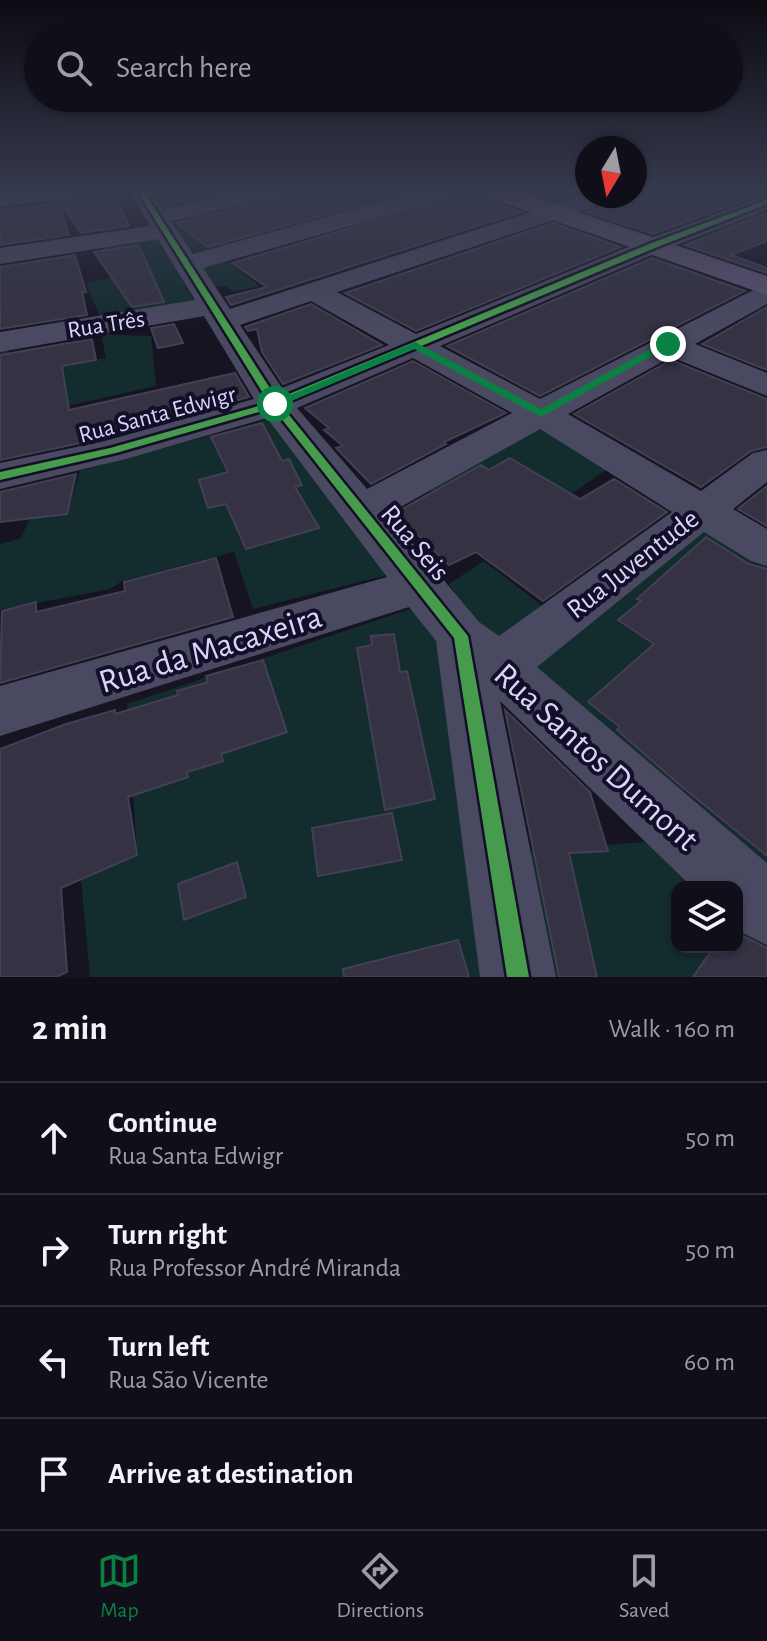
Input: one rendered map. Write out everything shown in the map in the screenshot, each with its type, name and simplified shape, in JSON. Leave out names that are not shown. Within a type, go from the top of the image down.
[{"type":"main road","points":[[628,238],[767,286]]},
{"type":"street","points":[[0,256],[93,238]]},
{"type":"street","name":"Rua Seis","points":[[169,238],[275,404],[359,511],[480,651],[518,977]]},
{"type":"street","points":[[185,265],[282,238]]},
{"type":"street","name":"Rua Três","points":[[0,342],[217,314],[313,291],[475,238]]},
{"type":"street","name":"Rua Santa Edwigr","points":[[0,476],[112,451],[275,404],[674,238]]},
{"type":"street","points":[[313,291],[541,414],[767,550]]},
{"type":"street","points":[[359,511],[767,292]]},
{"type":"street","points":[[668,344],[767,386]]},
{"type":"street","name":"Rua Juventude","points":[[480,651],[700,510],[767,462]]},
{"type":"street","name":"Rua da Macaxeira","points":[[0,711],[421,585]]},
{"type":"street","name":"Rua Santos Dumont","points":[[480,651],[767,910]]},
{"type":"green space","points":[[138,238],[161,238],[196,305],[100,317],[86,283],[116,277],[101,244]]},
{"type":"green space","points":[[181,238],[273,238],[191,260]]},
{"type":"green space","points":[[223,258],[259,286],[234,292],[226,286],[209,286],[202,268]]},
{"type":"green space","points":[[101,334],[151,336],[156,386],[0,421],[0,350],[7,349],[14,375],[106,358]]},
{"type":"green space","points":[[274,418],[391,574],[253,609],[234,552],[122,581],[110,589],[0,610],[0,544],[20,539],[30,519],[67,514],[80,471]]},
{"type":"green space","points":[[540,426],[613,465],[506,540],[427,488]]},
{"type":"green space","points":[[705,529],[767,566],[767,884],[517,668]]},
{"type":"green space","points":[[484,561],[549,611],[490,648],[449,584]]},
{"type":"green space","points":[[422,605],[456,694],[495,977],[90,977],[81,879],[137,854],[127,704]]},
{"type":"green space","points":[[660,841],[705,881],[671,881],[671,953],[743,953],[743,914],[767,935],[767,977],[541,977],[515,851]]},
{"type":"building","points":[[0,238],[51,238],[0,245]]},
{"type":"building","points":[[195,238],[242,238],[208,247]]},
{"type":"building","points":[[318,238],[441,238],[231,305],[226,297],[267,287],[232,263]]},
{"type":"building","points":[[510,238],[594,238],[621,247],[416,331],[345,293]]},
{"type":"building","points":[[704,238],[767,238],[767,241],[731,255],[767,268],[767,273],[685,245]]},
{"type":"building","points":[[138,245],[164,302],[132,307],[94,252]]},
{"type":"building","points":[[75,255],[86,292],[82,292],[87,315],[0,329],[0,267]]},
{"type":"building","points":[[652,258],[745,291],[540,396],[447,346]]},
{"type":"building","points":[[311,304],[382,345],[283,384],[262,352],[257,329],[248,331],[245,327]]},
{"type":"building","points":[[767,307],[767,370],[702,344]]},
{"type":"building","points":[[174,324],[183,343],[158,348],[151,328]]},
{"type":"building","points":[[92,339],[96,360],[62,366],[69,410],[235,373],[249,397],[104,438],[0,460],[0,355]]},
{"type":"building","points":[[671,360],[767,399],[767,447],[751,451],[701,487],[574,414]]},
{"type":"building","points":[[413,361],[506,413],[444,442],[446,444],[371,484],[336,448],[343,446],[324,430],[329,428],[305,408]]},
{"type":"building","points":[[262,423],[282,461],[289,459],[302,485],[295,487],[319,528],[246,549],[226,504],[208,508],[199,480],[228,472],[211,437]]},
{"type":"building","points":[[510,458],[580,499],[614,479],[667,512],[543,601],[476,552],[449,565],[395,513],[481,465],[489,470]]},
{"type":"building","points":[[76,474],[67,514],[0,522],[0,492]]},
{"type":"building","points":[[767,486],[767,526],[738,509]]},
{"type":"building","points":[[706,537],[749,564],[767,569],[767,856],[681,786],[617,730],[620,727],[588,702],[654,644],[618,620]]},
{"type":"building","points":[[216,558],[233,617],[0,683],[2,611],[36,602],[36,612],[125,591],[124,582]]},
{"type":"building","points":[[394,634],[400,672],[407,671],[435,799],[385,810],[357,648],[372,645],[371,636]]},
{"type":"building","points":[[263,660],[287,732],[221,754],[223,761],[187,772],[188,777],[128,797],[137,855],[61,888],[67,972],[56,977],[0,977],[0,749],[66,724],[115,710],[115,714],[178,695],[177,691],[208,682],[206,676]]},
{"type":"building","points":[[505,710],[590,792],[608,851],[569,853],[597,977],[559,977]]},
{"type":"building","points":[[392,813],[402,860],[318,876],[312,828]]},
{"type":"building","points":[[237,862],[246,897],[184,920],[178,884]]},
{"type":"building","points":[[743,936],[767,948],[767,977],[693,977],[710,953],[743,953]]},
{"type":"building","points":[[458,940],[469,977],[344,977],[343,969]]},
{"type":"cycle path","points":[[170,238],[275,404],[461,636],[518,977]]},
{"type":"cycle path","points":[[0,476],[112,451],[275,404],[674,238]]},
{"type":"route","points":[[275,404],[415,345],[541,414],[668,344]]}]
